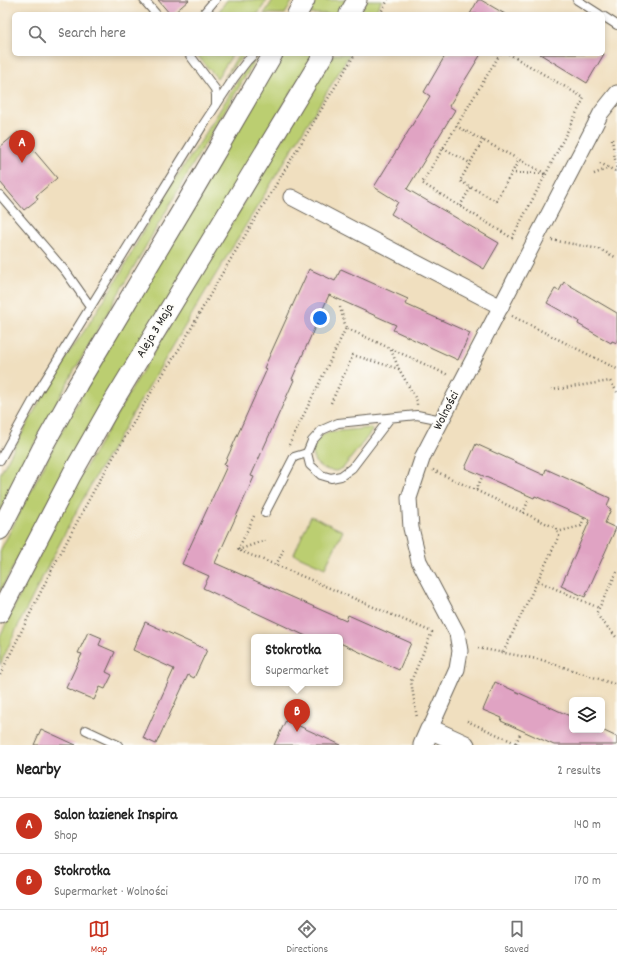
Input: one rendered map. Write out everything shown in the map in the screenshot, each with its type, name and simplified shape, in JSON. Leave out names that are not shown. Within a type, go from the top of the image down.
[{"type":"street","points":[[349,12],[357,0]]},
{"type":"street","points":[[0,530],[41,450],[78,384],[272,56]]},
{"type":"street","name":"Aleja 3 Maja","points":[[0,613],[72,474],[110,407],[323,56]]},
{"type":"street","name":"Wolności","points":[[424,731],[457,669],[460,651],[457,633],[419,561],[411,528],[409,498],[423,456],[504,310],[601,113],[617,93]]},
{"type":"street","points":[[291,197],[504,310]]},
{"type":"street","points":[[424,731],[466,745]]},
{"type":"lane","points":[[144,0],[154,12]]},
{"type":"lane","points":[[205,12],[215,0]]},
{"type":"lane","points":[[577,0],[596,12]]},
{"type":"lane","points":[[605,17],[617,25]]},
{"type":"lane","points":[[191,56],[215,88],[216,105]]},
{"type":"lane","points":[[0,460],[27,410],[90,306],[216,105],[234,78],[252,56]]},
{"type":"lane","points":[[0,195],[66,272],[90,306]]},
{"type":"lane","points":[[390,418],[352,468],[341,476],[331,478],[321,475],[310,466],[307,453],[312,441],[322,430],[338,423],[417,415],[442,420]]},
{"type":"lane","points":[[265,513],[294,457],[307,453]]},
{"type":"lane","points":[[86,730],[118,745]]},
{"type":"path","points":[[381,12],[388,0]]},
{"type":"path","points":[[0,675],[93,492],[149,396],[183,343],[220,277],[354,56]]},
{"type":"path","points":[[499,56],[422,183],[512,238],[584,98],[512,56]]},
{"type":"path","points":[[456,126],[546,174]]},
{"type":"path","points":[[612,139],[617,172]]},
{"type":"path","points":[[483,140],[460,181],[496,201],[519,160]]},
{"type":"path","points":[[443,148],[470,163]]},
{"type":"path","points":[[600,163],[617,172]]},
{"type":"path","points":[[594,174],[609,168]]},
{"type":"path","points":[[511,173],[546,174]]},
{"type":"path","points":[[460,206],[471,187]]},
{"type":"path","points":[[551,240],[599,249],[617,258]]},
{"type":"path","points":[[287,450],[346,328],[340,307]]},
{"type":"path","points":[[504,310],[617,369]]},
{"type":"path","points":[[346,328],[452,377]]},
{"type":"path","points":[[391,349],[399,369],[417,401],[417,415]]},
{"type":"path","points":[[331,403],[353,355],[399,369]]},
{"type":"path","points":[[552,390],[610,381],[617,392]]},
{"type":"path","points":[[429,468],[556,528],[559,536],[503,653]]},
{"type":"path","points":[[476,490],[482,477]]},
{"type":"path","points":[[524,513],[529,499]]},
{"type":"path","points":[[238,550],[255,514]]},
{"type":"path","points":[[557,532],[581,526],[584,518]]},
{"type":"path","points":[[238,550],[266,540]]},
{"type":"path","points":[[276,565],[284,549]]},
{"type":"path","points":[[238,550],[432,632],[411,681],[424,731]]},
{"type":"path","points":[[617,572],[596,614],[617,638]]},
{"type":"path","points":[[538,581],[599,608]]},
{"type":"path","points":[[478,648],[542,660],[617,685]]},
{"type":"path","points":[[467,721],[520,745]]},
{"type":"path","points":[[516,743],[521,732]]},
{"type":"green space","points":[[227,0],[267,0],[259,12],[218,12]]},
{"type":"green space","points":[[273,0],[293,0],[286,12],[265,12]]},
{"type":"green space","points":[[314,0],[346,0],[339,12],[306,12]]},
{"type":"green space","points":[[367,0],[382,0],[375,12],[360,12]]},
{"type":"green space","points":[[198,56],[232,56],[217,78]]},
{"type":"green space","points":[[238,56],[244,56],[233,67],[223,80]]},
{"type":"green space","points":[[280,56],[313,56],[33,529],[0,592],[0,551],[63,429],[117,331]]},
{"type":"green space","points":[[333,56],[349,56],[98,472],[44,574],[0,665],[0,636],[82,473]]},
{"type":"green space","points":[[256,59],[199,154],[75,369],[25,461],[0,512],[0,474],[37,406],[70,351],[122,271],[147,224],[170,186],[201,141],[245,69]]},
{"type":"green space","points":[[371,428],[372,431],[343,468],[336,471],[328,470],[315,462],[313,449],[321,436],[329,432]]},
{"type":"green space","points":[[311,516],[343,531],[325,568],[294,554]]},
{"type":"building","points":[[158,0],[189,0],[175,12],[168,12]]},
{"type":"building","points":[[478,0],[481,0],[502,12],[471,12]]},
{"type":"building","points":[[445,56],[480,56],[449,106],[455,110],[407,189],[499,243],[484,269],[391,214],[398,202],[374,187],[430,96],[424,92]]},
{"type":"building","points":[[543,56],[603,56],[587,83]]},
{"type":"building","points":[[18,132],[57,178],[36,196],[38,199],[24,210],[0,182],[0,147]]},
{"type":"building","points":[[309,269],[335,281],[341,269],[408,299],[405,304],[470,333],[458,360],[393,330],[396,325],[329,295],[292,379],[294,380],[251,476],[254,477],[215,563],[346,621],[348,615],[411,643],[399,670],[343,644],[343,634],[302,634],[203,588],[209,576],[182,564],[227,466],[224,465],[267,369],[264,368]]},
{"type":"building","points":[[564,282],[617,313],[617,343],[612,341],[611,343],[578,324],[579,321],[547,303],[555,289],[559,291]]},
{"type":"building","points":[[476,444],[544,475],[546,469],[610,498],[607,507],[611,509],[605,523],[616,528],[585,597],[561,586],[590,520],[465,468]]},
{"type":"building","points":[[145,622],[207,650],[194,678],[188,675],[156,744],[143,738],[174,669],[133,650]]},
{"type":"building","points":[[88,632],[102,638],[99,645],[115,652],[106,672],[112,675],[105,689],[100,687],[94,700],[66,688],[82,654],[78,653]]},
{"type":"building","points":[[495,682],[569,716],[569,733],[605,733],[605,731],[617,737],[617,745],[554,745],[501,721],[502,718],[483,710]]},
{"type":"building","points":[[286,720],[341,745],[274,745]]},
{"type":"building","points":[[41,729],[76,745],[34,745]]},
{"type":"place","name":"Salon łazienek Inspira","points":[[22,163]]},
{"type":"place","name":"Stokrotka","points":[[297,732]]}]
